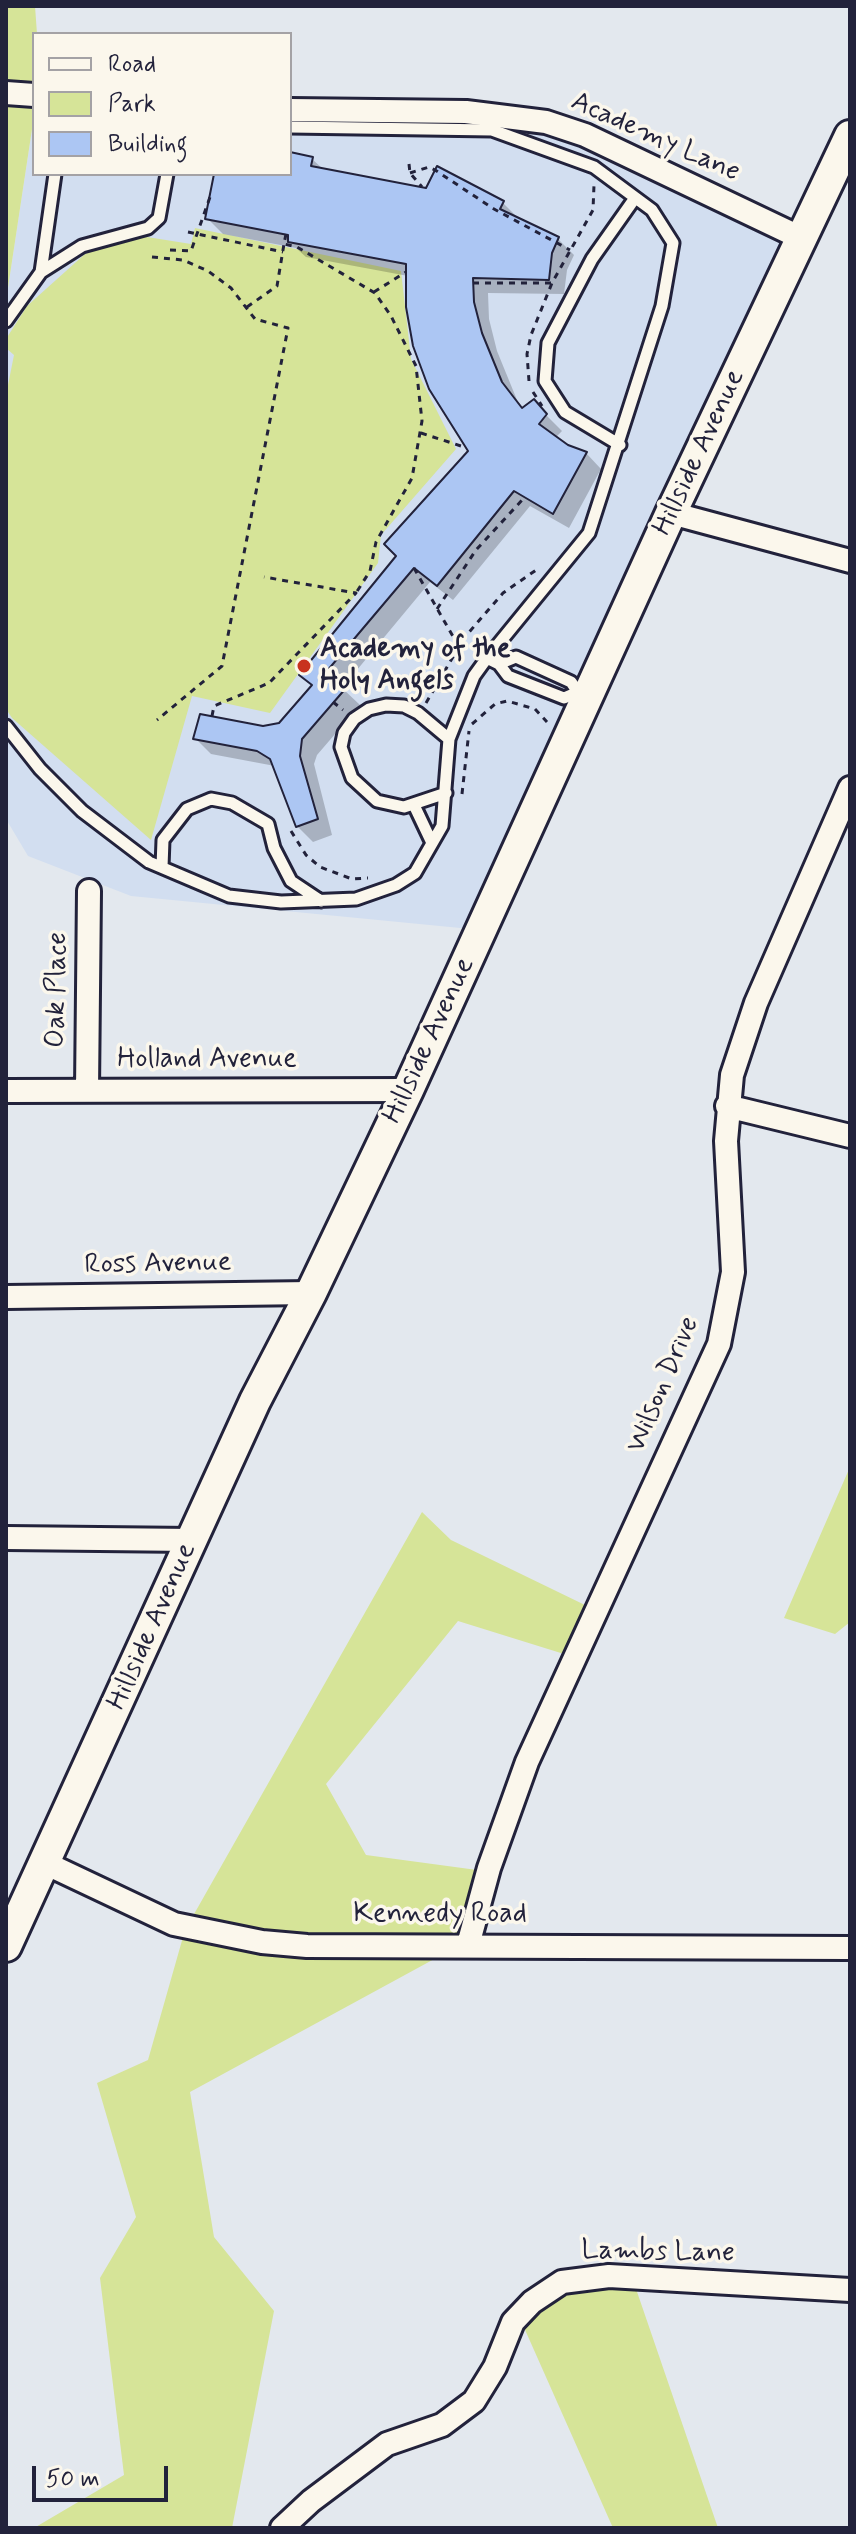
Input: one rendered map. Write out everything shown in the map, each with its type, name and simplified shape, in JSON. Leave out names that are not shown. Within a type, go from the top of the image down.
[{"type":"main road","name":"Hillside Avenue","points":[[6,1946],[255,1401],[311,1293],[408,1090],[583,694],[850,136]]},
{"type":"street","points":[[6,93],[32,95]]},
{"type":"street","name":"Academy Lane","points":[[292,110],[466,112],[546,122],[585,135],[799,237],[785,272]]},
{"type":"street","points":[[671,513],[850,561]]},
{"type":"street","name":"Wilson Drive","points":[[468,1945],[489,1868],[527,1762],[719,1344],[733,1272],[727,1106],[741,1039],[850,788]]},
{"type":"street","name":"Oak Place","points":[[87,1090],[89,891]]},
{"type":"street","name":"Holland Avenue","points":[[6,1091],[408,1090]]},
{"type":"street","points":[[727,1106],[850,1136]]},
{"type":"street","name":"Ross Avenue","points":[[6,1297],[311,1293]]},
{"type":"street","points":[[6,1538],[192,1540]]},
{"type":"street","name":"Kennedy Road","points":[[45,1863],[174,1924],[217,1935],[307,1946],[850,1948]]},
{"type":"street","name":"Lambs Lane","points":[[282,2528],[387,2444],[442,2425],[474,2401],[495,2367],[513,2322],[532,2302],[562,2282],[609,2276],[850,2290]]},
{"type":"lane","points":[[6,726],[40,769],[82,811],[162,867],[229,896],[281,902],[356,899],[396,885],[415,873],[442,826],[449,739],[474,676],[589,533],[620,445],[662,306],[673,243],[652,210],[594,167],[492,130],[292,127]]},
{"type":"lane","points":[[41,272],[55,176]]},
{"type":"lane","points":[[6,321],[41,272],[82,246],[148,228],[159,218],[167,176]]},
{"type":"lane","points":[[620,445],[565,412],[545,381],[548,343],[592,259],[635,198]]},
{"type":"lane","points":[[499,664],[516,657],[571,682],[583,694]]},
{"type":"lane","points":[[487,658],[499,664],[508,676],[564,698],[583,694]]},
{"type":"lane","points":[[446,793],[414,805],[391,806],[363,791],[344,764],[341,747],[344,733],[354,719],[369,709],[386,705],[404,706],[418,713],[449,739]]},
{"type":"lane","points":[[162,867],[163,840],[187,809],[211,799],[232,803],[268,824],[274,848],[291,881],[321,901]]},
{"type":"lane","points":[[414,805],[432,843]]},
{"type":"path","points":[[409,164],[410,173],[422,187]]},
{"type":"path","points":[[410,173],[429,167],[494,209],[570,250]]},
{"type":"path","points":[[548,412],[533,393],[527,354],[552,283],[593,210],[596,198],[590,180]]},
{"type":"path","points":[[170,250],[191,251],[194,234],[210,197]]},
{"type":"path","points":[[188,232],[283,252]]},
{"type":"path","points":[[247,307],[277,286],[286,234]]},
{"type":"path","points":[[212,716],[214,706],[269,683],[356,593],[370,571],[376,542],[405,496],[421,433],[416,366],[391,316],[374,292],[297,247],[284,244]]},
{"type":"path","points":[[152,257],[183,260],[208,271],[231,288],[255,319],[288,328],[222,666],[157,720]]},
{"type":"path","points":[[374,292],[406,272]]},
{"type":"path","points":[[473,283],[552,283]]},
{"type":"path","points":[[421,433],[464,447]]},
{"type":"path","points":[[437,609],[476,550],[524,498]]},
{"type":"path","points":[[421,704],[432,699],[459,647],[503,593],[547,563]]},
{"type":"path","points":[[414,568],[459,647]]},
{"type":"path","points":[[264,577],[356,593]]},
{"type":"path","points":[[461,796],[467,768],[469,728],[484,713],[495,704],[507,701],[535,709],[547,722]]},
{"type":"path","points":[[333,702],[342,712],[350,705]]},
{"type":"path","points":[[291,831],[306,855],[320,867],[352,879],[374,878]]},
{"type":"shaded area","name":"Academy of the Holy Angels","points":[[292,110],[546,122],[799,237],[481,930],[131,896],[28,856],[6,819],[6,301],[32,129],[32,176],[292,176]]},
{"type":"green space","points":[[6,6],[35,6],[37,32],[32,32],[32,129],[6,301]]},
{"type":"green space","points":[[195,228],[401,271],[411,359],[456,449],[381,535],[378,563],[270,713],[192,696],[151,840],[12,718],[6,709],[6,395],[14,355],[6,348],[6,339],[27,306],[85,254],[111,243],[147,237],[191,244]]},
{"type":"green space","points":[[850,1467],[850,1622],[835,1634],[784,1618]]},
{"type":"green space","points":[[422,1512],[451,1540],[587,1606],[564,1654],[458,1621],[326,1784],[366,1855],[477,1870],[460,1945],[190,2092],[214,2237],[274,2311],[232,2528],[34,2528],[124,2475],[100,2278],[136,2217],[97,2083],[148,2060],[185,1930]]},
{"type":"green space","points":[[565,2279],[634,2283],[718,2528],[613,2528],[518,2314]]},
{"type":"building","points":[[292,152],[313,157],[311,166],[426,188],[437,166],[504,201],[500,209],[559,237],[552,253],[549,280],[473,278],[474,302],[482,333],[502,382],[522,408],[534,399],[547,414],[539,424],[568,445],[587,452],[553,514],[514,491],[437,586],[414,568],[327,671],[346,688],[302,739],[300,756],[318,819],[296,827],[270,759],[257,751],[193,739],[200,714],[263,726],[279,723],[312,685],[299,675],[396,556],[384,544],[468,451],[429,389],[413,346],[406,307],[406,264],[288,242],[288,235],[205,219],[214,176],[292,176]]},
{"type":"place","name":"Academy of the Holy Angels","points":[[304,666]]}]
